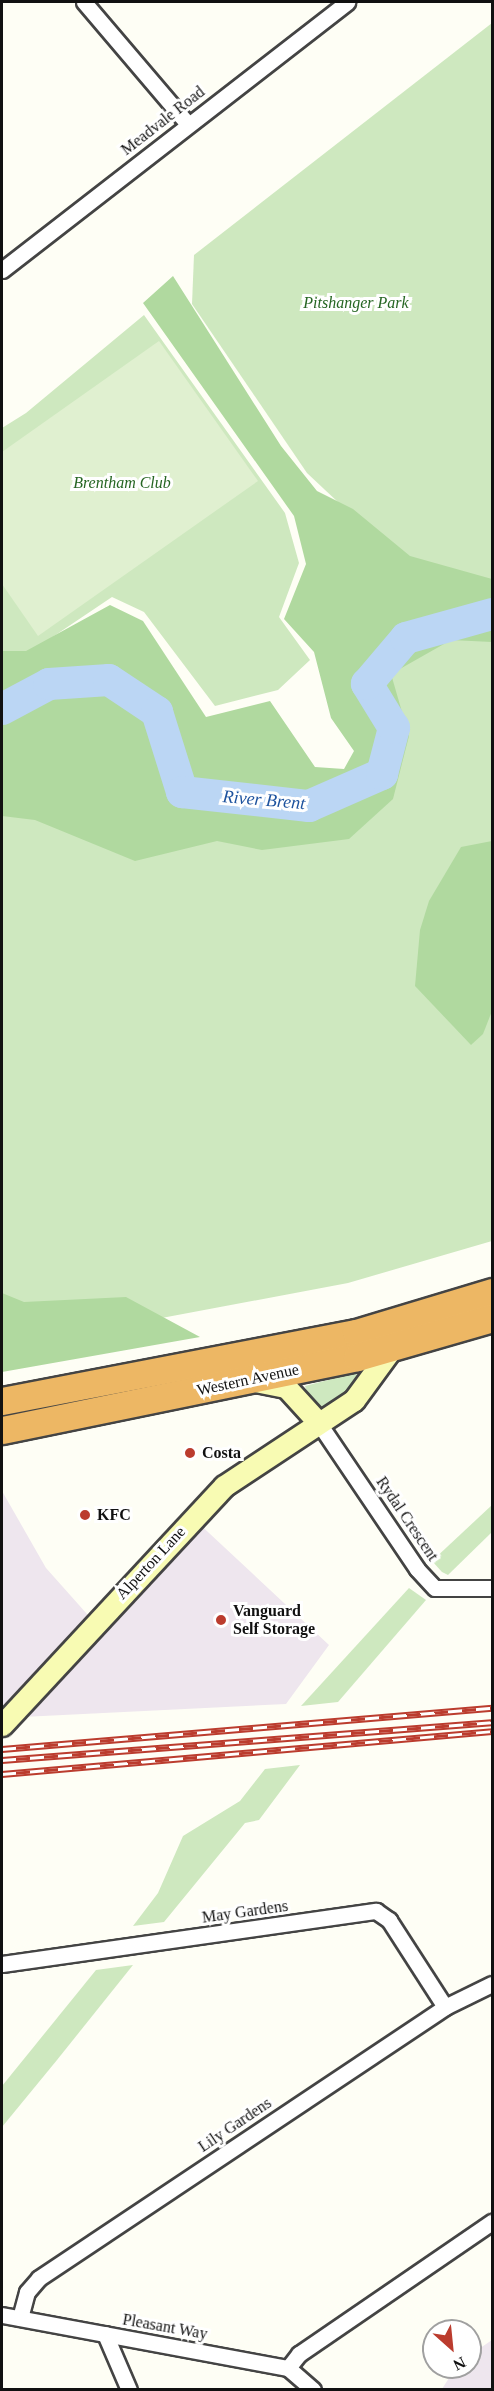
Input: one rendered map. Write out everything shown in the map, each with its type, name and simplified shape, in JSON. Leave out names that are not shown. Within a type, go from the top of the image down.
[{"type":"highway","name":"Western Avenue","points":[[2,1401],[356,1333],[492,1292]]},
{"type":"highway","name":"Western Avenue","points":[[2,1430],[251,1380],[392,1348],[492,1318]]},
{"type":"main road","name":"Alperton Lane","points":[[2,1725],[224,1486],[354,1400],[392,1348]]},
{"type":"main road","points":[[251,1380],[286,1387],[318,1422]]},
{"type":"street","points":[[84,2],[188,124]]},
{"type":"street","name":"Meadvale Road","points":[[4,262],[347,2]]},
{"type":"street","name":"Rydal Crescent","points":[[318,1422],[417,1569],[435,1588],[492,1588]]},
{"type":"street","name":"May Gardens","points":[[2,1964],[376,1911],[388,1920],[445,2007]]},
{"type":"street","name":"Lily Gardens","points":[[20,2318],[27,2292],[39,2277],[445,2007],[492,1984]]},
{"type":"street","points":[[313,2390],[288,2368],[299,2354],[492,2222]]},
{"type":"street","name":"Pleasant Way","points":[[2,2315],[288,2368]]},
{"type":"street","points":[[105,2334],[129,2390]]},
{"type":"shaded area","points":[[2,1491],[46,1568],[95,1623],[194,1519],[329,1645],[286,1704],[2,1718]]},
{"type":"shaded area","points":[[492,2340],[492,2389],[442,2389],[448,2379],[482,2379],[482,2347]]},
{"type":"green space","name":"Pitshanger Park","points":[[492,23],[492,588],[406,566],[307,473],[192,304],[194,255]]},
{"type":"green space","points":[[173,276],[281,446],[317,491],[353,509],[410,556],[492,579],[492,642],[451,640],[391,674],[409,736],[393,799],[349,839],[262,850],[217,841],[135,861],[35,820],[2,816],[2,651],[26,651],[110,605],[143,621],[206,717],[270,701],[315,767],[344,769],[354,751],[331,718],[314,652],[284,619],[306,564],[294,516],[143,303]]},
{"type":"green space","name":"Brentham Club","points":[[144,315],[285,513],[299,563],[279,617],[310,660],[278,690],[215,706],[144,612],[112,597],[2,671],[2,428],[26,413]]},
{"type":"green space","points":[[159,341],[258,481],[38,636],[2,584],[2,452]]},
{"type":"green space","points":[[492,622],[492,1241],[348,1283],[2,1348],[2,770],[385,783],[374,684],[405,650]]},
{"type":"green space","points":[[492,841],[492,1011],[483,1034],[471,1045],[415,986],[420,930],[429,901],[461,847]]},
{"type":"green space","points":[[2,1293],[24,1302],[126,1297],[200,1337],[2,1372]]},
{"type":"green space","points":[[355,1373],[361,1378],[357,1386],[314,1413],[305,1386]]},
{"type":"green space","points":[[492,1505],[492,1532],[448,1575],[442,1572],[432,1561]]},
{"type":"green space","points":[[409,1588],[426,1600],[338,1702],[301,1706]]},
{"type":"green space","points":[[300,1765],[259,1820],[245,1823],[164,1922],[133,1926],[158,1893],[183,1836],[240,1801],[265,1769]]},
{"type":"green space","points":[[133,1965],[2,2127],[2,2086],[96,1970]]},
{"type":"waterway","name":"River Brent","points":[[2,709],[49,684],[109,680],[157,712],[182,792],[309,806],[382,774],[394,728],[367,684],[406,638],[492,614]]},
{"type":"railway","points":[[2,1749],[492,1708]]},
{"type":"railway","points":[[2,1760],[492,1722]]},
{"type":"railway","points":[[2,1774],[492,1731]]},
{"type":"place","name":"Costa","points":[[190,1453]]},
{"type":"place","name":"KFC","points":[[85,1515]]},
{"type":"place","name":"Vanguard Self Storage","points":[[221,1620]]}]
